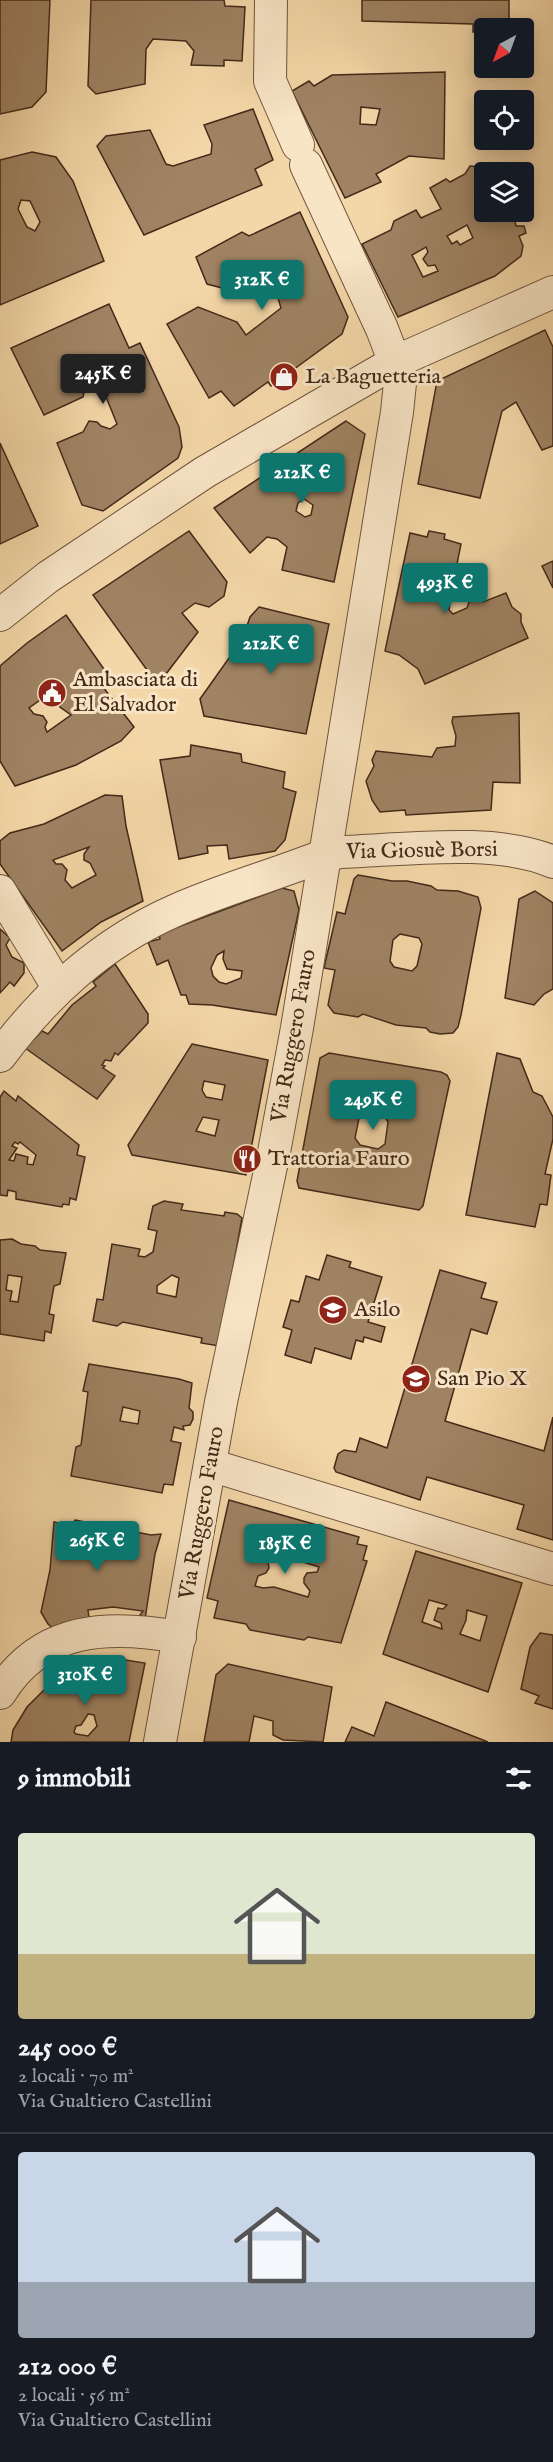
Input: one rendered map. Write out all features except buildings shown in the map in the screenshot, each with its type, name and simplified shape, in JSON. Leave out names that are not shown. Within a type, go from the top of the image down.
[{"type":"street","name":"Via Ruggero Fauro","points":[[160,1742],[210,1465],[274,1152],[325,855],[400,383],[382,329],[270,81],[271,0]]},
{"type":"street","points":[[0,615],[48,577],[205,472],[395,363],[553,292]]},
{"type":"street","name":"Via Giosuè Borsi","points":[[0,1056],[58,987],[96,955],[156,919],[325,855],[340,852],[471,847],[516,851],[553,862]]},
{"type":"street","points":[[0,891],[58,987]]},
{"type":"street","points":[[210,1465],[553,1569]]},
{"type":"street","points":[[0,1693],[14,1673],[28,1659],[71,1637],[106,1630],[130,1629],[180,1637]]},
{"type":"place","name":"La Baguetteria","points":[[284,377]]},
{"type":"place","name":"Ambasciata di El Salvador","points":[[52,693]]},
{"type":"place","name":"Trattoria Fauro","points":[[247,1159]]},
{"type":"place","name":"Asilo","points":[[333,1310]]},
{"type":"place","name":"San Pio X","points":[[416,1379]]}]
